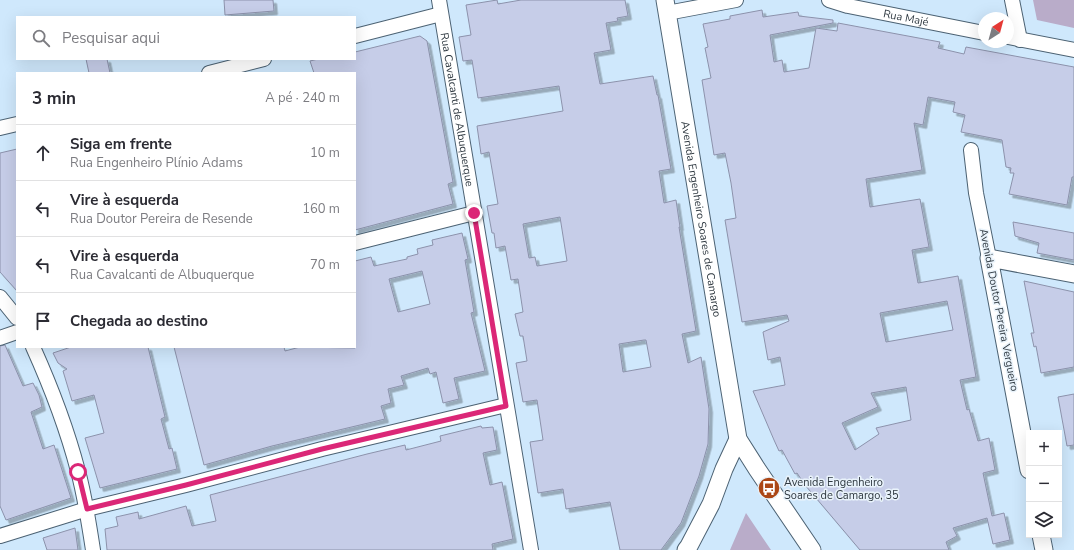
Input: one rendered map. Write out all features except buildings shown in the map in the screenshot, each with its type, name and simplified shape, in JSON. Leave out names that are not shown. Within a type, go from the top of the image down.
[{"type":"street","points":[[666,6],[736,0]]},
{"type":"street","name":"Rua Majé","points":[[829,0],[848,6],[978,32]]},
{"type":"street","points":[[1012,0],[1013,12]]},
{"type":"street","name":"Avenida Engenheiro Soares de Camargo","points":[[666,6],[738,439]]},
{"type":"street","points":[[356,36],[440,7]]},
{"type":"street","name":"Rua Cavalcanti de Albuquerque","points":[[440,7],[531,550]]},
{"type":"street","points":[[1014,39],[1074,50]]},
{"type":"street","points":[[213,72],[260,60]]},
{"type":"street","points":[[0,128],[16,124]]},
{"type":"street","name":"Avenida Doutor Pereira Vergueiro","points":[[970,150],[976,192],[1028,466]]},
{"type":"street","points":[[356,243],[474,213]]},
{"type":"street","points":[[989,258],[1074,274]]},
{"type":"street","points":[[0,297],[16,317]]},
{"type":"street","points":[[0,338],[16,332]]},
{"type":"street","points":[[33,348],[66,431],[87,509],[93,550]]},
{"type":"street","points":[[0,536],[87,509],[186,485],[322,449],[506,406]]},
{"type":"street","points":[[686,550],[711,504],[724,469],[738,439]]},
{"type":"street","points":[[738,439],[756,469],[812,550]]},
{"type":"street","points":[[1042,538],[1044,550]]},
{"type":"shaded area","points":[[1033,0],[1074,0],[1074,28],[1037,20]]},
{"type":"shaded area","points":[[746,513],[771,550],[730,550]]},
{"type":"place","name":"Avenida Engenheiro Soares de Camargo, 35","points":[[769,488]]},
{"type":"route","points":[[78,472],[87,509],[186,485],[322,449],[506,406],[474,213]]}]
